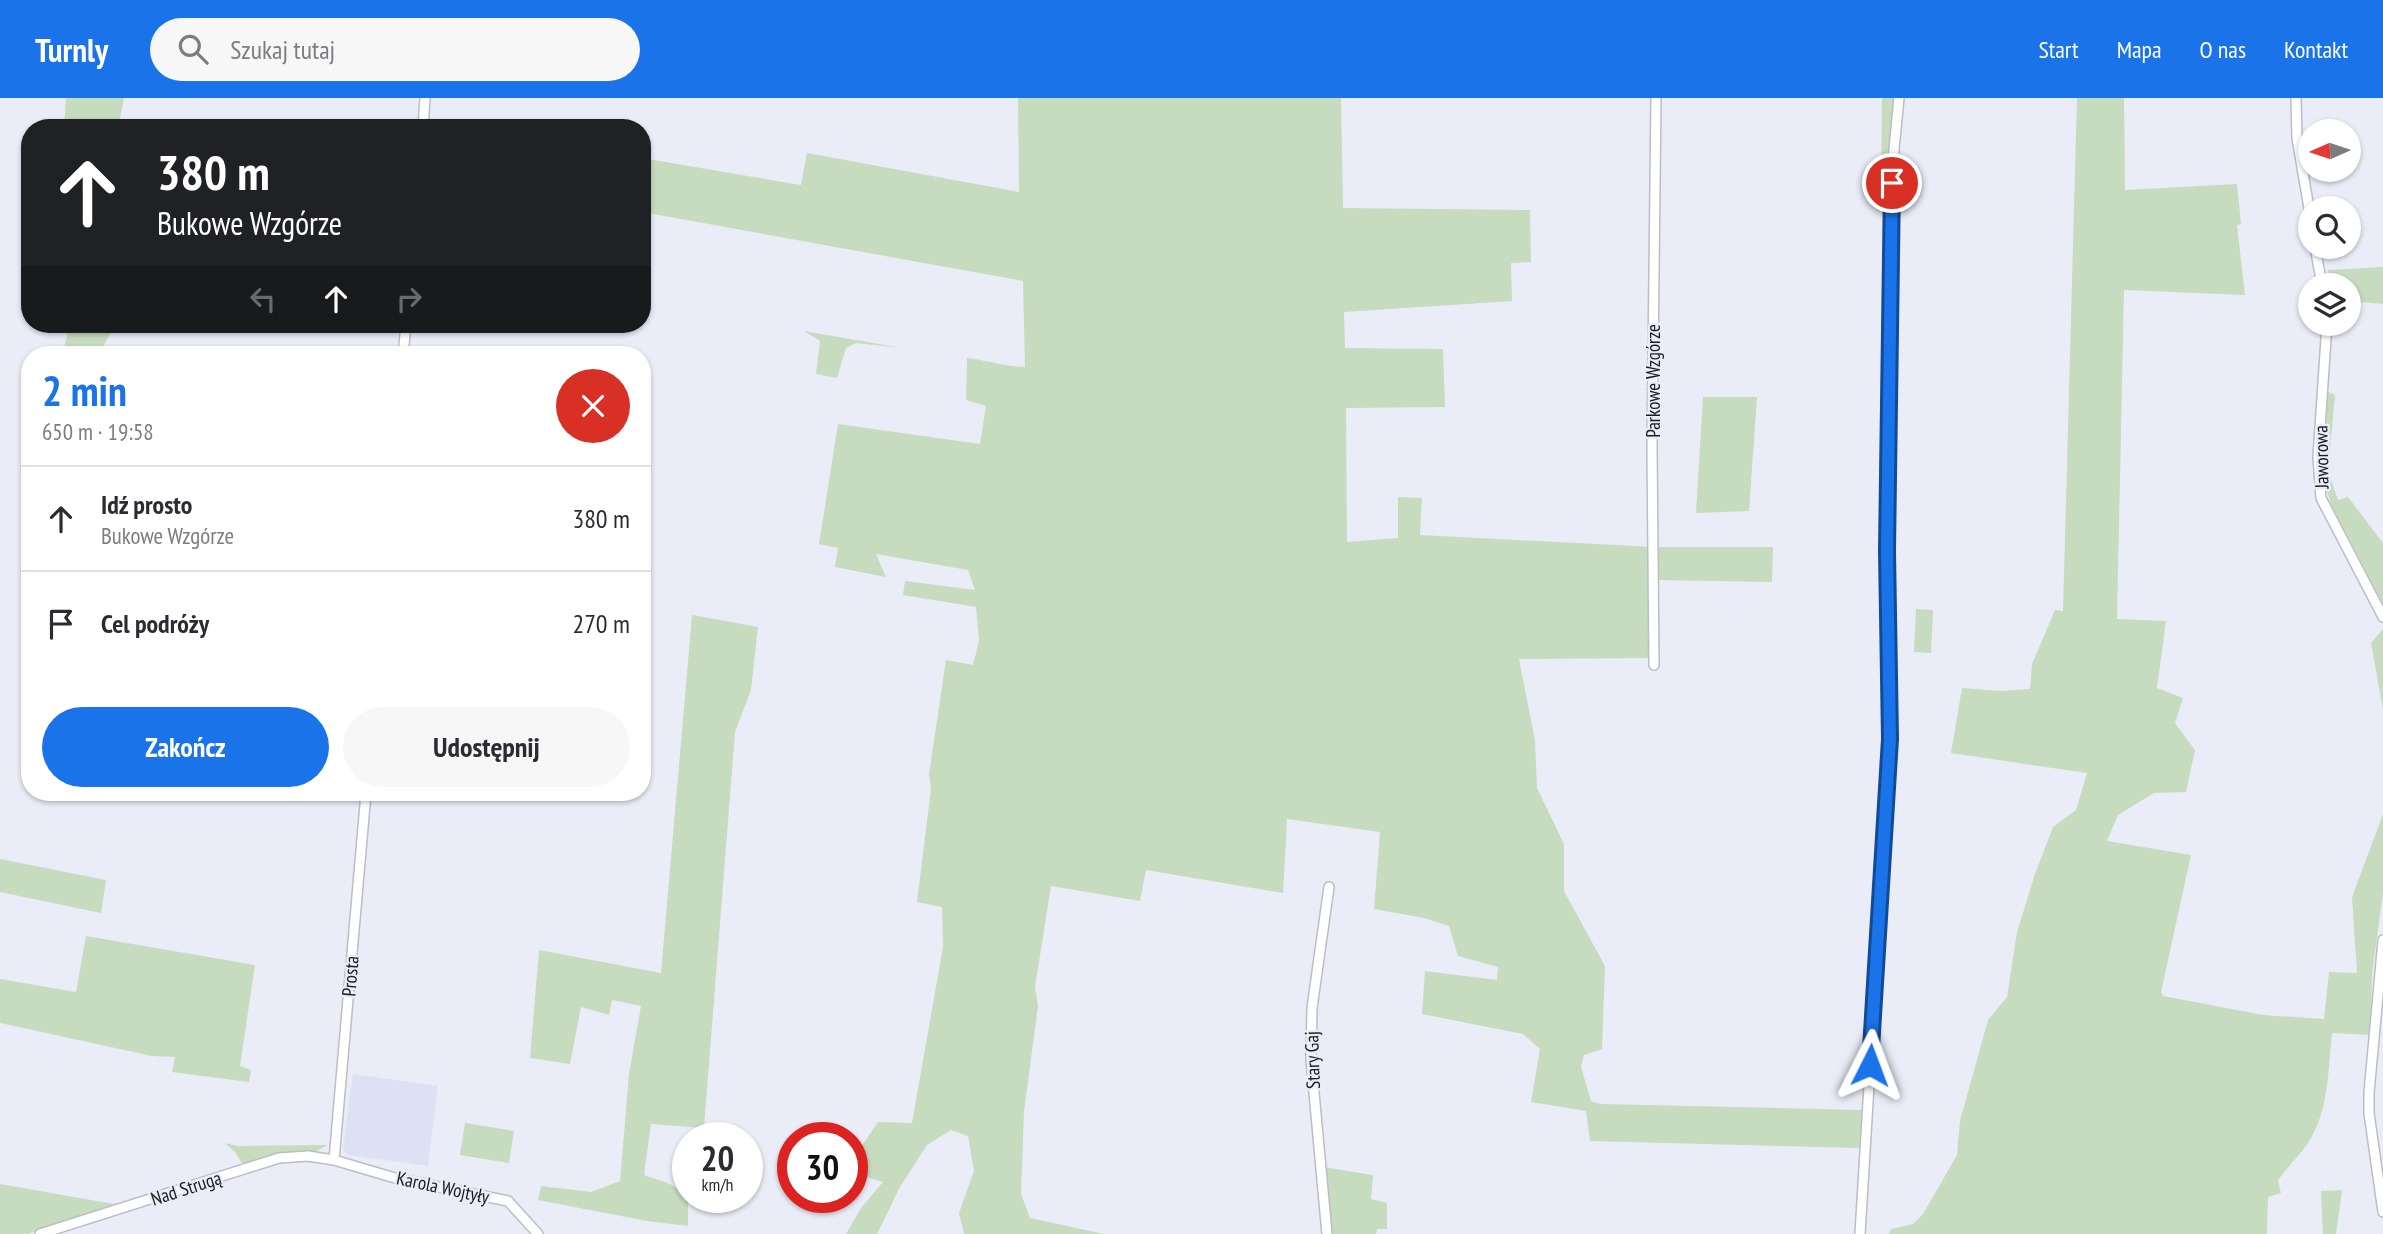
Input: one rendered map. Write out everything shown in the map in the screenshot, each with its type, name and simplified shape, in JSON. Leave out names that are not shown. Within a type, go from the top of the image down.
[{"type":"street","points":[[423,119],[425,98]]},
{"type":"street","name":"Parkowe Wzgórze","points":[[1654,665],[1652,422],[1656,98]]},
{"type":"street","points":[[1860,1234],[1890,739],[1887,551],[1893,160],[1899,98]]},
{"type":"street","points":[[2296,98],[2297,138],[2307,196]]},
{"type":"street","name":"Jaworowa","points":[[2326,336],[2318,457],[2321,498],[2383,617]]},
{"type":"street","name":"Prosta","points":[[334,1160],[365,801]]},
{"type":"street","name":"Stary Gaj","points":[[1327,1234],[1311,1060],[1311,1008],[1328,887]]},
{"type":"street","points":[[2383,940],[2368,1093],[2383,1212]]},
{"type":"street","name":"Nad Strugą","points":[[40,1234],[279,1158],[308,1156],[334,1160]]},
{"type":"street","name":"Karola Wojtyły","points":[[334,1160],[395,1178],[508,1201],[538,1234]]},
{"type":"shaded area","points":[[353,1074],[438,1086],[428,1166],[348,1155],[343,1149]]},
{"type":"green space","points":[[66,98],[124,98],[120,119],[65,119]]},
{"type":"green space","points":[[1018,98],[1341,98],[1343,208],[1530,210],[1531,262],[1511,263],[1512,301],[1344,312],[1345,348],[1443,349],[1445,407],[1346,408],[1347,542],[1398,538],[1398,497],[1422,498],[1420,535],[1654,547],[1773,547],[1772,582],[1658,580],[1660,658],[1519,659],[1535,740],[1537,788],[1564,844],[1564,891],[1605,966],[1602,1049],[1584,1055],[1581,1067],[1591,1101],[1600,1104],[1863,1110],[1859,1148],[1590,1141],[1586,1111],[1531,1102],[1540,1049],[1523,1034],[1422,1014],[1425,971],[1497,980],[1498,967],[1458,956],[1449,926],[1424,918],[1374,909],[1380,832],[1287,819],[1283,893],[1146,870],[1140,901],[1051,886],[1035,987],[1038,1006],[1024,1112],[1021,1194],[1030,1218],[1104,1234],[964,1234],[959,1213],[974,1171],[968,1136],[951,1130],[927,1145],[900,1187],[877,1234],[846,1234],[858,1213],[868,1213],[868,1200],[883,1182],[868,1177],[868,1137],[878,1122],[912,1123],[943,947],[942,907],[917,902],[931,789],[929,774],[946,660],[973,665],[979,641],[976,607],[903,595],[905,581],[975,590],[968,570],[876,554],[886,577],[835,567],[838,548],[819,544],[838,424],[980,444],[986,406],[966,400],[967,358],[1025,367],[1023,281],[651,214],[651,160],[801,185],[807,153],[1019,192]]},
{"type":"green space","points":[[1882,98],[1897,98],[1890,144],[1886,204],[1881,205]]},
{"type":"green space","points":[[2077,98],[2124,98],[2125,190],[2237,184],[2241,224],[2237,225],[2245,295],[2124,290],[2117,619],[2166,621],[2157,688],[2183,698],[2175,723],[2195,750],[2186,792],[2154,793],[2118,815],[2107,841],[2191,855],[2161,992],[2163,996],[2263,1015],[2324,1019],[2329,972],[2357,973],[2352,897],[2383,814],[2383,893],[2372,974],[2370,1035],[2332,1033],[2320,1118],[2308,1143],[2278,1181],[2281,1193],[2268,1197],[2267,1234],[1889,1234],[1891,1229],[1913,1224],[1923,1214],[1957,1155],[1960,1121],[1988,1020],[2007,997],[2017,932],[2035,874],[2053,827],[2076,810],[2087,773],[1951,753],[1962,688],[2001,691],[2030,689],[2032,664],[2055,610],[2063,611]]},
{"type":"green space","points":[[2383,267],[2383,304],[2361,302],[2361,273],[2329,273],[2328,270]]},
{"type":"green space","points":[[804,331],[902,348],[856,343],[846,348],[837,378],[816,374],[820,341]]},
{"type":"green space","points":[[68,333],[111,333],[103,346],[64,346]]},
{"type":"green space","points":[[2328,392],[2335,395],[2328,471],[2338,500],[2348,497],[2383,543],[2383,604],[2331,504],[2323,477]]},
{"type":"green space","points":[[1703,397],[1757,397],[1749,511],[1696,513]]},
{"type":"green space","points":[[1916,609],[1933,610],[1931,653],[1914,652]]},
{"type":"green space","points":[[692,615],[758,627],[751,690],[735,732],[704,1122],[672,1122],[672,1126],[651,1124],[644,1175],[672,1185],[672,1213],[688,1213],[688,1226],[538,1200],[541,1186],[591,1192],[620,1181],[629,1074],[641,1006],[612,1000],[609,1015],[581,1007],[570,1064],[530,1058],[539,950],[661,973]]},
{"type":"green space","points":[[2383,629],[2383,710],[2371,643]]},
{"type":"green space","points":[[0,859],[106,880],[101,913],[0,892]]},
{"type":"green space","points":[[86,936],[255,965],[240,1066],[251,1070],[249,1082],[172,1072],[175,1057],[152,1056],[0,1023],[0,979],[76,992]]},
{"type":"green space","points":[[465,1123],[514,1131],[509,1163],[460,1155]]},
{"type":"green space","points":[[225,1143],[238,1146],[328,1145],[315,1152],[284,1154],[243,1165]]},
{"type":"green space","points":[[1323,1167],[1373,1175],[1371,1199],[1387,1203],[1387,1229],[1377,1229],[1376,1234],[1330,1234]]},
{"type":"green space","points":[[0,1184],[114,1204],[28,1234],[0,1234]]},
{"type":"green space","points":[[2342,1190],[2336,1234],[2323,1234],[2321,1191]]},
{"type":"route","points":[[1870,1065],[1890,739],[1887,551],[1892,183]]}]
